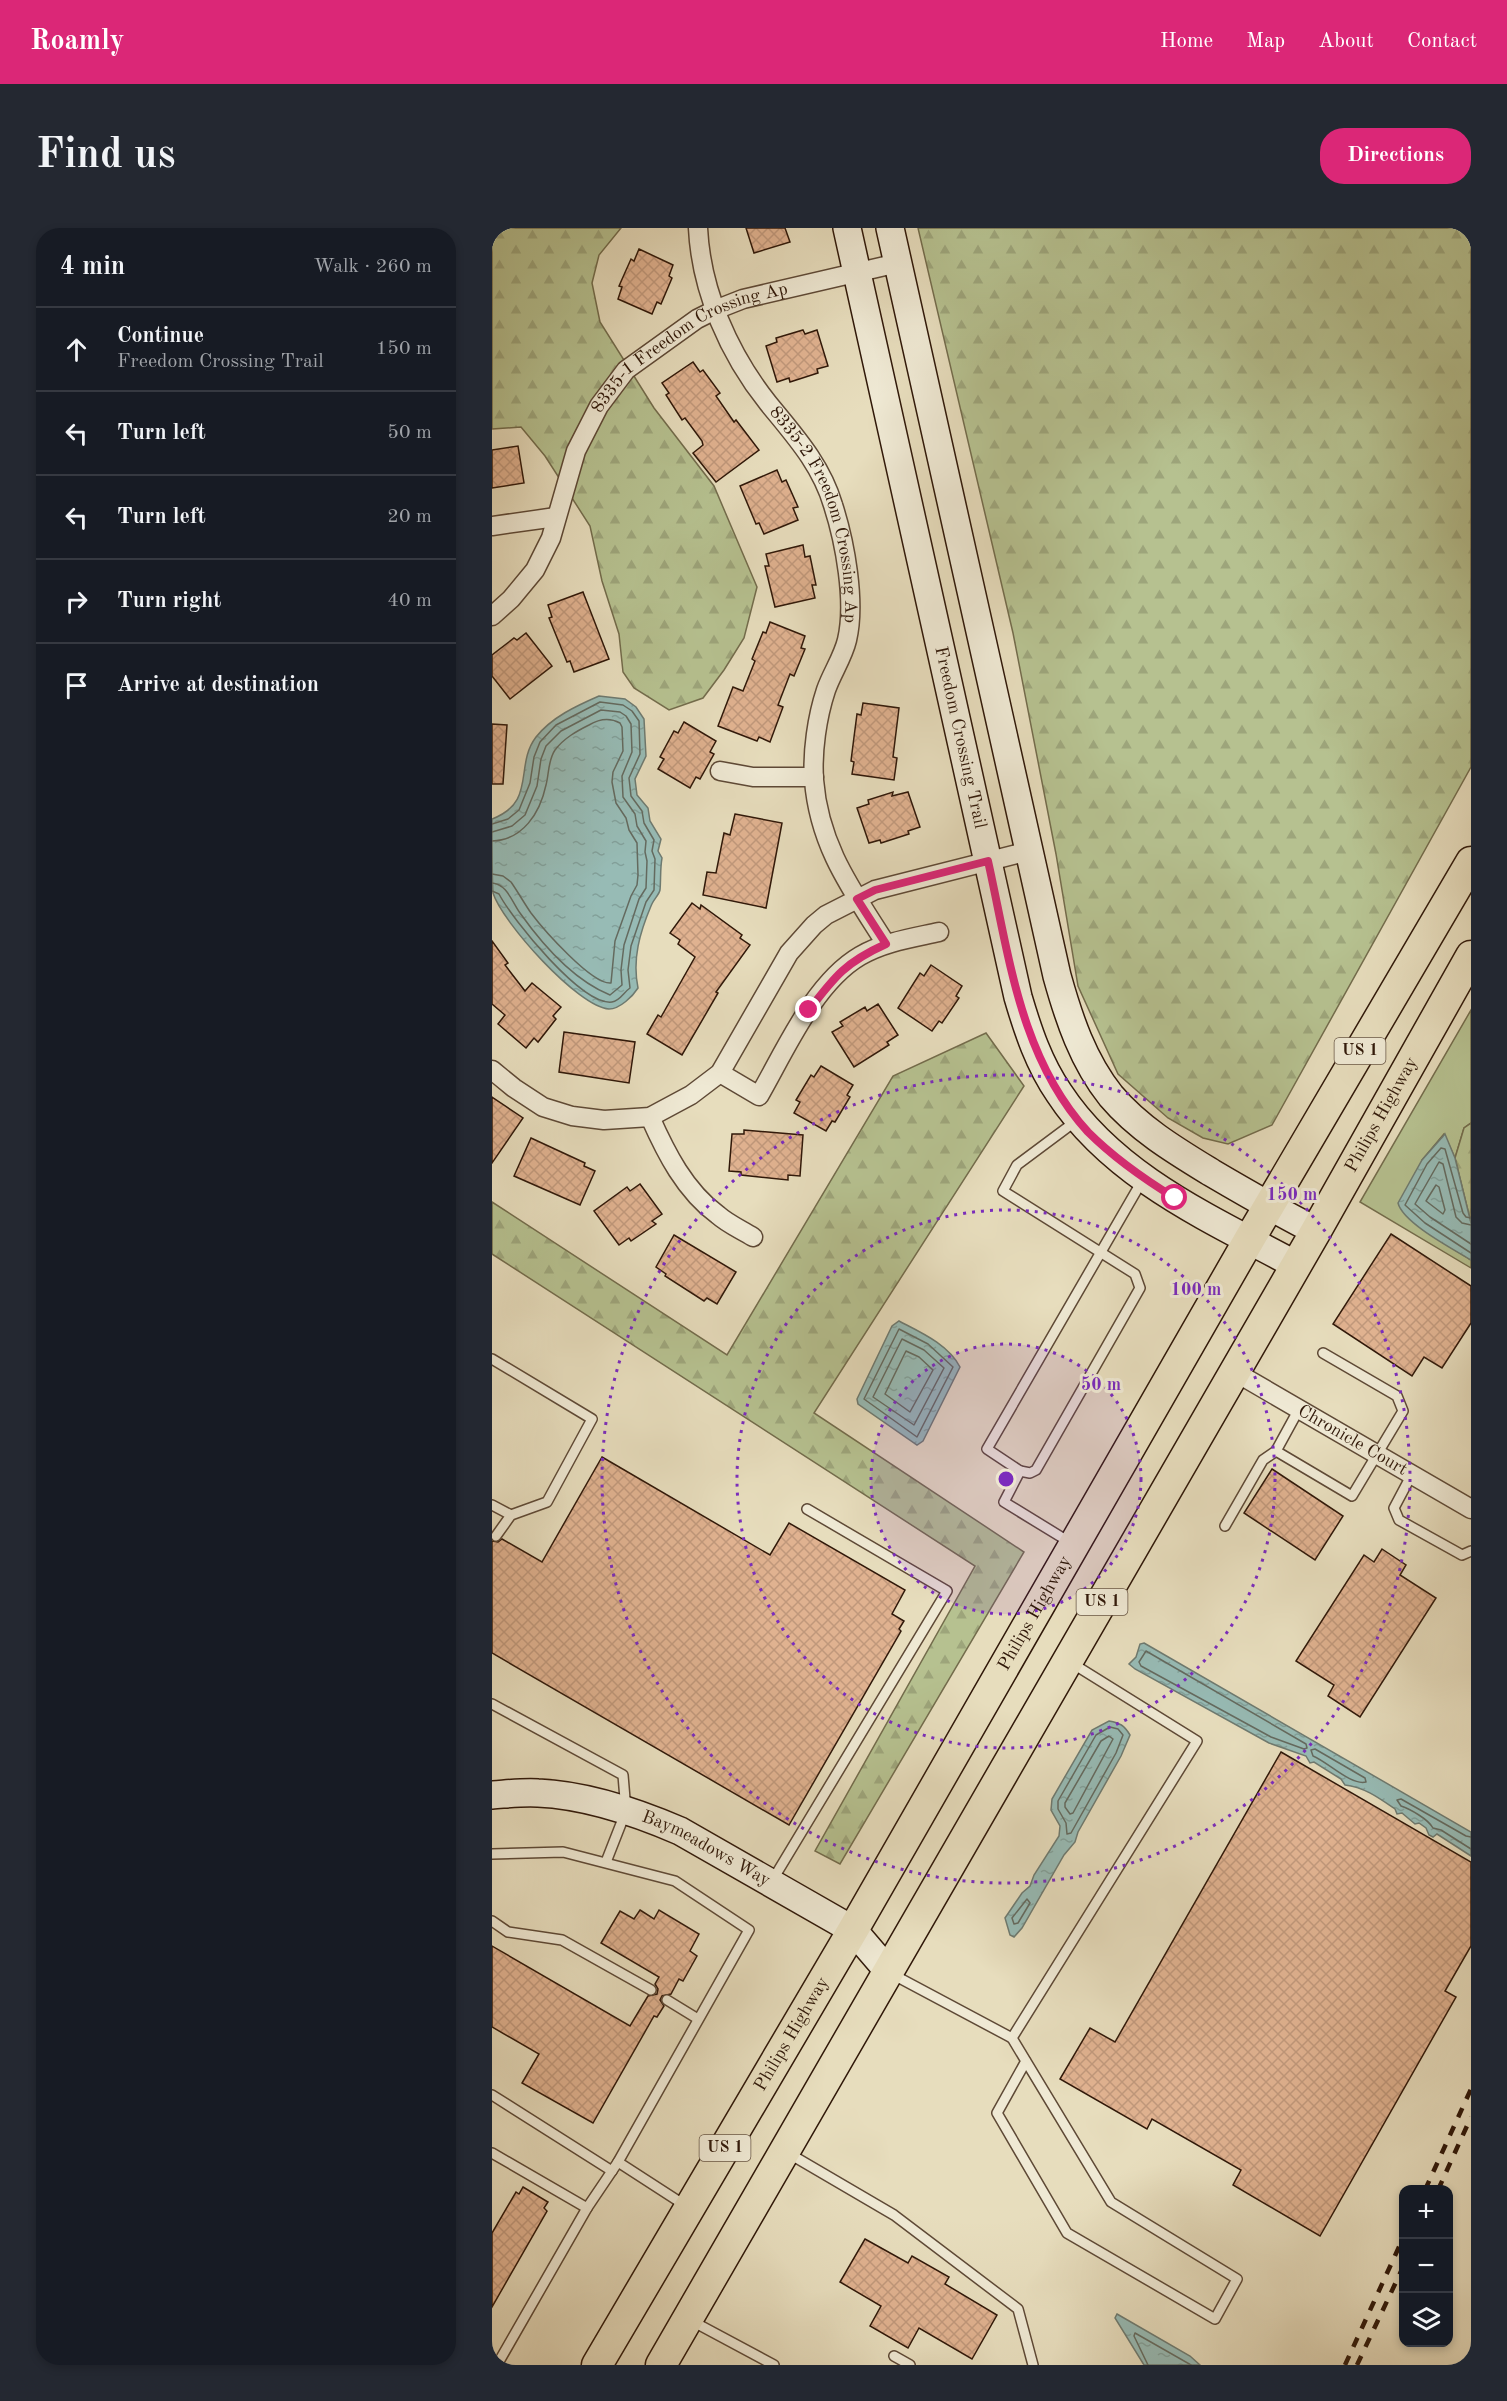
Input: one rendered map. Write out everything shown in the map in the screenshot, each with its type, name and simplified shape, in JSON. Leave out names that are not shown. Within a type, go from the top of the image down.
[{"type":"main road","name":"Philips Highway","points":[[597,2365],[853,1930],[1249,1240],[1471,862]]},
{"type":"main road","name":"Philips Highway","points":[[661,2365],[1235,1372],[1471,956]]},
{"type":"street","name":"8335-2 Freedom Crossing Ap","points":[[698,228],[703,265],[715,310],[727,339],[746,373],[800,440],[819,469],[833,505],[850,583],[851,614],[847,641],[826,691],[817,731],[814,777],[816,799],[825,836],[839,871],[886,944]]},
{"type":"street","name":"Freedom Crossing Trail","points":[[847,228],[1027,1027],[1047,1074],[1078,1120],[1111,1153],[1143,1179],[1296,1265]]},
{"type":"street","points":[[890,228],[1068,1016],[1091,1067],[1110,1095],[1149,1132],[1269,1206],[1316,1231]]},
{"type":"street","name":"8335-1 Freedom Crossing Ap","points":[[492,616],[511,599],[535,570],[550,538],[576,452],[598,406],[626,370],[697,319],[715,310],[743,299],[898,263]]},
{"type":"street","points":[[492,526],[556,517]]},
{"type":"street","points":[[720,771],[753,777],[814,777]]},
{"type":"street","points":[[492,1070],[543,1107],[572,1116],[604,1120],[650,1117],[691,1095],[720,1073],[789,953],[826,915],[875,890],[1029,851]]},
{"type":"street","points":[[720,1073],[759,1096],[809,1010],[833,978],[860,956],[886,944],[939,932]]},
{"type":"street","points":[[1078,1120],[1110,1095]]},
{"type":"street","points":[[650,1117],[664,1150],[691,1190],[717,1215],[753,1237]]},
{"type":"street","name":"Chronicle Court","points":[[1235,1372],[1471,1509]]},
{"type":"street","name":"Baymeadows Way","points":[[492,1795],[539,1793],[591,1801],[680,1831],[853,1930],[889,1972]]},
{"type":"lane","points":[[1078,1120],[1017,1165],[1002,1191],[1100,1250],[1135,1274],[1140,1288],[1036,1470],[1030,1473],[1020,1471],[987,1449],[1100,1250],[1143,1179]]},
{"type":"lane","points":[[1276,1451],[1352,1496],[1403,1411],[1397,1396],[1323,1353]]},
{"type":"lane","points":[[492,1359],[592,1419],[547,1502],[511,1515],[496,1536]]},
{"type":"lane","points":[[1225,1527],[1263,1460],[1276,1451],[1299,1409]]},
{"type":"lane","points":[[1020,1471],[1004,1502],[1074,1545]]},
{"type":"lane","points":[[1412,1474],[1394,1509],[1399,1520],[1467,1553]]},
{"type":"lane","points":[[492,1505],[511,1515]]},
{"type":"lane","points":[[771,1883],[946,1591],[807,1509]]},
{"type":"lane","points":[[1012,2038],[1197,1741],[1068,1661]]},
{"type":"lane","points":[[492,1704],[623,1775],[626,1811],[606,1862]]},
{"type":"lane","points":[[492,1854],[563,1852],[675,1881],[749,1930],[618,2162],[586,2208],[496,2365]]},
{"type":"lane","points":[[492,1921],[508,1932],[562,1940],[651,1990]]},
{"type":"lane","points":[[889,1972],[1012,2038],[1026,2061],[1110,2202],[1237,2279],[1215,2319],[1067,2233],[998,2113],[1026,2061]]},
{"type":"lane","points":[[667,2000],[698,2019]]},
{"type":"lane","points":[[492,2095],[612,2171]]},
{"type":"lane","points":[[786,2151],[894,2215],[1018,2309],[1032,2365]]},
{"type":"lane","points":[[492,2153],[586,2208]]},
{"type":"lane","points":[[618,2162],[689,2208]]},
{"type":"lane","points":[[688,2319],[774,2365]]},
{"type":"lane","points":[[894,2356],[910,2365]]},
{"type":"green space","points":[[492,228],[621,228],[599,255],[592,283],[600,322],[654,408],[714,486],[757,587],[744,638],[703,698],[669,710],[634,688],[623,672],[619,634],[602,581],[590,526],[545,456],[521,427],[492,429]]},
{"type":"green space","points":[[918,228],[1471,228],[1471,767],[1272,1125],[1228,1144],[1203,1138],[1168,1118],[1118,1074],[1078,986],[1056,854],[1013,633]]},
{"type":"green space","points":[[1471,1010],[1471,1123],[1464,1128],[1455,1158],[1444,1134],[1422,1160],[1421,1228],[1471,1260],[1471,1268],[1360,1202]]},
{"type":"green space","points":[[986,1033],[1024,1086],[814,1413],[1024,1552],[840,1864],[815,1851],[975,1566],[492,1254],[492,1202],[727,1355],[893,1076]]},
{"type":"green space","points":[[1471,1123],[1471,1223],[1455,1158],[1464,1128]]},
{"type":"water","points":[[599,696],[625,699],[636,707],[644,719],[646,756],[635,779],[637,795],[648,808],[650,821],[661,839],[658,851],[662,858],[660,890],[647,916],[638,946],[636,977],[638,988],[622,1004],[609,1009],[595,1005],[579,994],[543,961],[511,923],[493,893],[492,819],[506,812],[515,803],[523,782],[530,748],[542,730],[557,718]]},
{"type":"water","points":[[1445,1134],[1455,1158],[1471,1223],[1471,1260],[1419,1227],[1402,1211],[1398,1203],[1422,1160]]},
{"type":"water","points":[[899,1321],[941,1345],[960,1367],[923,1441],[917,1445],[858,1404],[857,1399],[892,1326]]},
{"type":"water","points":[[1144,1643],[1471,1832],[1471,1856],[1437,1834],[1433,1837],[1429,1835],[1426,1828],[1419,1823],[1415,1824],[1402,1813],[1397,1814],[1395,1809],[1371,1794],[1345,1785],[1341,1779],[1314,1762],[1310,1763],[1306,1756],[1269,1743],[1135,1669],[1129,1664],[1136,1657],[1140,1644]]},
{"type":"water","points":[[1109,1721],[1121,1725],[1130,1735],[1121,1756],[1078,1832],[1075,1842],[1064,1855],[1022,1928],[1014,1937],[1010,1935],[1005,1918],[1022,1893],[1030,1886],[1034,1875],[1059,1836],[1060,1826],[1051,1810],[1052,1799],[1092,1730]]},
{"type":"water","points":[[1117,2314],[1190,2356],[1200,2365],[1144,2365],[1115,2318]]},
{"type":"building","points":[[746,228],[785,228],[790,242],[754,253]]},
{"type":"building","points":[[639,249],[673,265],[669,276],[672,278],[661,304],[657,302],[652,314],[618,299],[622,287],[619,286],[631,259],[634,261]]},
{"type":"building","points":[[803,330],[805,334],[817,330],[828,366],[817,369],[818,373],[790,382],[789,378],[777,382],[766,346],[777,342],[776,338]]},
{"type":"building","points":[[693,362],[700,372],[703,370],[720,393],[716,396],[734,422],[736,420],[759,450],[716,482],[693,453],[703,445],[702,441],[685,418],[682,420],[666,395],[669,393],[662,383]]},
{"type":"building","points":[[518,446],[524,483],[492,488],[492,450]]},
{"type":"building","points":[[777,470],[782,482],[786,480],[798,507],[793,508],[798,520],[764,534],[759,523],[756,524],[740,486]]},
{"type":"building","points":[[803,545],[805,557],[810,556],[816,585],[812,585],[815,598],[775,607],[765,566],[769,566],[766,554]]},
{"type":"building","points":[[583,592],[609,659],[574,672],[570,661],[567,662],[549,618],[552,617],[548,605]]},
{"type":"building","points":[[770,622],[805,636],[801,648],[805,649],[794,676],[790,674],[778,705],[783,707],[770,742],[759,737],[757,741],[718,726],[733,687],[743,691],[755,661],[752,659],[763,632],[766,633]]},
{"type":"building","points":[[526,633],[552,666],[510,699],[492,676],[492,655],[514,638],[517,640]]},
{"type":"building","points":[[863,703],[899,708],[893,757],[897,758],[894,780],[852,774],[854,762],[851,761],[857,714],[861,715]]},
{"type":"building","points":[[684,722],[716,741],[710,752],[714,754],[700,779],[696,777],[690,788],[658,769],[664,759],[660,757],[674,731],[678,733]]},
{"type":"building","points":[[492,724],[507,725],[503,784],[492,784]]},
{"type":"building","points":[[893,792],[892,796],[908,792],[920,827],[908,831],[909,834],[881,843],[880,840],[869,843],[857,808],[869,804],[868,800]]},
{"type":"building","points":[[735,814],[782,823],[766,908],[703,895],[707,872],[716,873],[724,833],[730,835]]},
{"type":"building","points":[[692,903],[700,909],[701,905],[742,935],[740,938],[750,945],[716,992],[718,993],[682,1055],[647,1034],[658,1015],[661,1017],[695,957],[678,944],[680,940],[670,933]]},
{"type":"building","points":[[492,941],[508,963],[505,965],[525,991],[532,983],[561,1007],[553,1016],[556,1019],[538,1042],[534,1038],[526,1048],[498,1024],[505,1015],[492,1004]]},
{"type":"building","points":[[931,965],[962,986],[956,996],[959,998],[942,1023],[939,1021],[932,1031],[898,1008],[920,973],[924,976]]},
{"type":"building","points":[[878,1004],[898,1035],[887,1042],[889,1045],[854,1067],[832,1032],[843,1026],[840,1022],[865,1007],[867,1011]]},
{"type":"building","points":[[564,1032],[635,1042],[629,1083],[559,1072]]},
{"type":"building","points":[[821,1066],[853,1085],[847,1095],[850,1097],[835,1122],[832,1121],[826,1131],[794,1113],[800,1102],[796,1100],[811,1075],[814,1077]]},
{"type":"building","points":[[492,1097],[523,1118],[492,1163]]},
{"type":"building","points":[[744,1130],[803,1135],[800,1176],[788,1175],[788,1180],[741,1175],[741,1172],[729,1171],[732,1134],[744,1134]]},
{"type":"building","points":[[531,1138],[585,1163],[584,1166],[595,1171],[580,1205],[514,1176]]},
{"type":"building","points":[[640,1184],[662,1214],[652,1221],[656,1224],[631,1241],[629,1238],[619,1245],[594,1211],[627,1187],[630,1191]]},
{"type":"building","points":[[1391,1234],[1471,1286],[1471,1323],[1442,1368],[1424,1357],[1412,1376],[1333,1324]]},
{"type":"building","points":[[674,1235],[736,1272],[717,1304],[707,1298],[704,1301],[665,1276],[666,1274],[656,1267]]},
{"type":"building","points":[[602,1457],[770,1555],[789,1523],[905,1590],[892,1614],[904,1621],[899,1629],[901,1631],[789,1825],[492,1653],[492,1541],[498,1542],[502,1539],[542,1562]]},
{"type":"building","points":[[1272,1469],[1343,1516],[1315,1560],[1244,1513]]},
{"type":"building","points":[[1382,1549],[1406,1565],[1400,1575],[1436,1598],[1360,1717],[1328,1696],[1334,1685],[1296,1661],[1364,1555],[1374,1562]]},
{"type":"building","points":[[1281,1752],[1471,1862],[1471,1946],[1445,1991],[1456,1997],[1320,2236],[1233,2185],[1241,2170],[1152,2119],[1147,2129],[1060,2079],[1090,2028],[1115,2042]]},
{"type":"building","points":[[640,1910],[654,1919],[659,1910],[699,1934],[690,1951],[697,1956],[683,1981],[679,1979],[671,1994],[662,1996],[660,2000],[664,2006],[657,2017],[654,2016],[593,2123],[522,2083],[539,2054],[492,2027],[492,1946],[630,2026],[648,1996],[657,1994],[658,1989],[655,1984],[659,1977],[601,1943],[620,1911],[634,1919]]},
{"type":"building","points":[[523,2187],[548,2202],[544,2208],[547,2211],[492,2307],[492,2233],[516,2192],[519,2194]]},
{"type":"building","points":[[865,2239],[908,2263],[912,2256],[949,2277],[945,2284],[997,2315],[972,2359],[919,2328],[908,2348],[870,2326],[881,2306],[840,2282]]},
{"type":"railway","points":[[1427,2185],[1471,2089]]},
{"type":"railway","points":[[1440,2185],[1471,2117]]},
{"type":"railway","points":[[1345,2365],[1403,2239]]},
{"type":"railway","points":[[1357,2365],[1399,2276]]},
{"type":"route","points":[[809,1010],[833,978],[860,956],[886,944],[857,899],[875,890],[988,861],[1018,997],[1027,1027],[1047,1074],[1078,1120],[1089,1132],[1143,1179],[1175,1198]]}]
